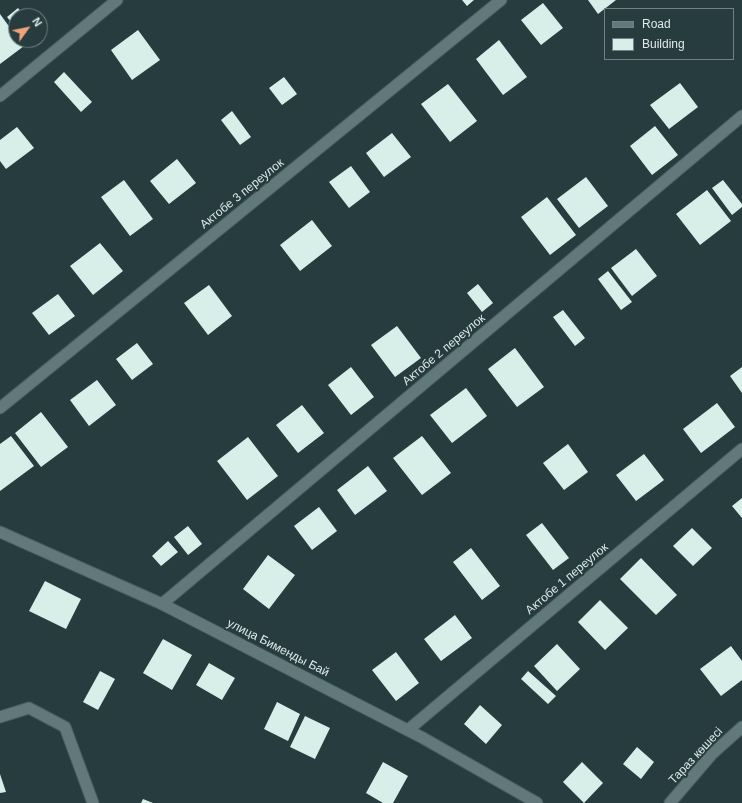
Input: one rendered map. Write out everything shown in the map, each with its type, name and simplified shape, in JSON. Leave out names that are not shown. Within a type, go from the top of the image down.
[{"type":"street","points":[[0,96],[117,0]]},
{"type":"street","name":"Актобе 3 переулок","points":[[0,408],[501,0]]},
{"type":"street","name":"Актобе 2 переулок","points":[[162,604],[742,116]]},
{"type":"street","name":"Актобе 1 переулок","points":[[408,730],[742,449]]},
{"type":"street","name":"улица Бименды Бай","points":[[0,532],[162,604],[408,730],[536,803]]},
{"type":"street","points":[[0,717],[29,708],[65,727],[93,803]]},
{"type":"street","name":"Тараз көшесі","points":[[670,803],[712,754],[742,727]]},
{"type":"building","points":[[462,0],[474,0],[467,6]]},
{"type":"building","points":[[588,0],[616,0],[604,8],[598,14]]},
{"type":"building","points":[[543,3],[563,28],[541,45],[521,20]]},
{"type":"building","points":[[0,14],[8,25],[8,48],[21,48],[0,64]]},
{"type":"building","points":[[138,30],[160,60],[132,80],[111,50]]},
{"type":"building","points":[[499,40],[527,77],[503,95],[476,59]]},
{"type":"building","points":[[64,72],[92,102],[81,112],[54,82]]},
{"type":"building","points":[[284,77],[297,94],[282,105],[269,88]]},
{"type":"building","points":[[680,83],[698,107],[669,129],[650,105]]},
{"type":"building","points":[[448,84],[477,121],[450,142],[421,104]]},
{"type":"building","points":[[232,111],[251,137],[240,145],[221,120]]},
{"type":"building","points":[[655,126],[678,155],[652,175],[630,146]]},
{"type":"building","points":[[17,127],[34,148],[6,169],[0,161],[0,140]]},
{"type":"building","points":[[392,133],[411,157],[384,177],[366,153]]},
{"type":"building","points":[[177,159],[196,183],[169,204],[150,181]]},
{"type":"building","points":[[351,166],[370,192],[349,208],[329,182]]},
{"type":"building","points":[[586,177],[608,206],[579,228],[557,199]]},
{"type":"building","points":[[124,180],[153,219],[130,236],[101,197]]},
{"type":"building","points":[[723,180],[742,204],[742,207],[732,215],[712,188]]},
{"type":"building","points":[[707,190],[731,221],[700,245],[676,214]]},
{"type":"building","points":[[547,197],[576,235],[550,255],[521,217]]},
{"type":"building","points":[[312,220],[332,246],[300,271],[280,245]]},
{"type":"building","points":[[100,243],[123,271],[93,295],[70,266]]},
{"type":"building","points":[[636,249],[657,276],[632,296],[611,268]]},
{"type":"building","points":[[608,271],[632,302],[621,310],[598,279]]},
{"type":"building","points":[[478,284],[493,303],[482,312],[467,293]]},
{"type":"building","points":[[209,285],[232,316],[208,335],[184,303]]},
{"type":"building","points":[[58,294],[75,316],[49,335],[32,313]]},
{"type":"building","points":[[563,310],[585,338],[575,346],[553,317]]},
{"type":"building","points":[[397,326],[421,358],[395,377],[371,345]]},
{"type":"building","points":[[137,343],[153,364],[132,380],[116,359]]},
{"type":"building","points":[[515,348],[544,387],[517,407],[488,369]]},
{"type":"building","points":[[351,367],[374,397],[351,415],[328,385]]},
{"type":"building","points":[[742,367],[742,393],[730,376]]},
{"type":"building","points":[[97,380],[116,405],[89,426],[70,400]]},
{"type":"building","points":[[466,388],[487,416],[452,443],[430,415]]},
{"type":"building","points":[[717,403],[735,427],[701,453],[683,429]]},
{"type":"building","points":[[302,405],[324,433],[298,453],[276,425]]},
{"type":"building","points":[[41,412],[68,447],[41,467],[15,433]]},
{"type":"building","points":[[11,436],[34,466],[0,491],[0,444]]},
{"type":"building","points":[[422,436],[451,473],[422,495],[393,458]]},
{"type":"building","points":[[248,437],[278,476],[247,500],[217,461]]},
{"type":"building","points":[[568,444],[588,472],[564,490],[543,463]]},
{"type":"building","points":[[644,454],[664,480],[636,501],[616,475]]},
{"type":"building","points":[[368,466],[387,491],[355,515],[337,490]]},
{"type":"building","points":[[742,498],[742,518],[732,506]]},
{"type":"building","points":[[319,507],[337,531],[312,550],[294,526]]},
{"type":"building","points":[[542,523],[569,558],[553,570],[526,535]]},
{"type":"building","points":[[188,526],[202,544],[188,555],[174,537]]},
{"type":"building","points":[[692,528],[712,548],[693,566],[673,546]]},
{"type":"building","points":[[168,541],[178,552],[161,566],[152,556]]},
{"type":"building","points":[[471,548],[500,586],[482,600],[453,562]]},
{"type":"building","points":[[268,555],[295,575],[269,609],[243,589]]},
{"type":"building","points":[[641,558],[677,595],[656,615],[620,579]]},
{"type":"building","points":[[45,581],[81,599],[66,629],[29,611]]},
{"type":"building","points":[[600,600],[628,628],[605,650],[578,622]]},
{"type":"building","points":[[455,615],[472,638],[441,661],[424,639]]},
{"type":"building","points":[[163,639],[192,655],[172,690],[143,673]]},
{"type":"building","points":[[557,644],[580,669],[557,691],[534,666]]},
{"type":"building","points":[[731,646],[742,661],[742,680],[721,696],[700,669]]},
{"type":"building","points":[[396,652],[419,683],[396,701],[372,670]]},
{"type":"building","points":[[209,663],[235,678],[222,700],[196,685]]},
{"type":"building","points":[[100,671],[115,679],[98,710],[83,702]]},
{"type":"building","points":[[528,671],[556,696],[548,704],[521,679]]},
{"type":"building","points":[[277,702],[300,714],[288,741],[264,729]]},
{"type":"building","points":[[480,705],[502,725],[486,744],[464,724]]},
{"type":"building","points":[[305,716],[330,728],[315,759],[290,747]]},
{"type":"building","points":[[637,747],[654,762],[641,779],[623,764]]},
{"type":"building","points":[[383,762],[408,776],[393,803],[383,803],[366,793]]},
{"type":"building","points":[[582,762],[603,783],[584,803],[563,782]]},
{"type":"building","points":[[0,774],[6,792],[0,793]]},
{"type":"building","points":[[143,799],[153,803],[141,803]]}]
